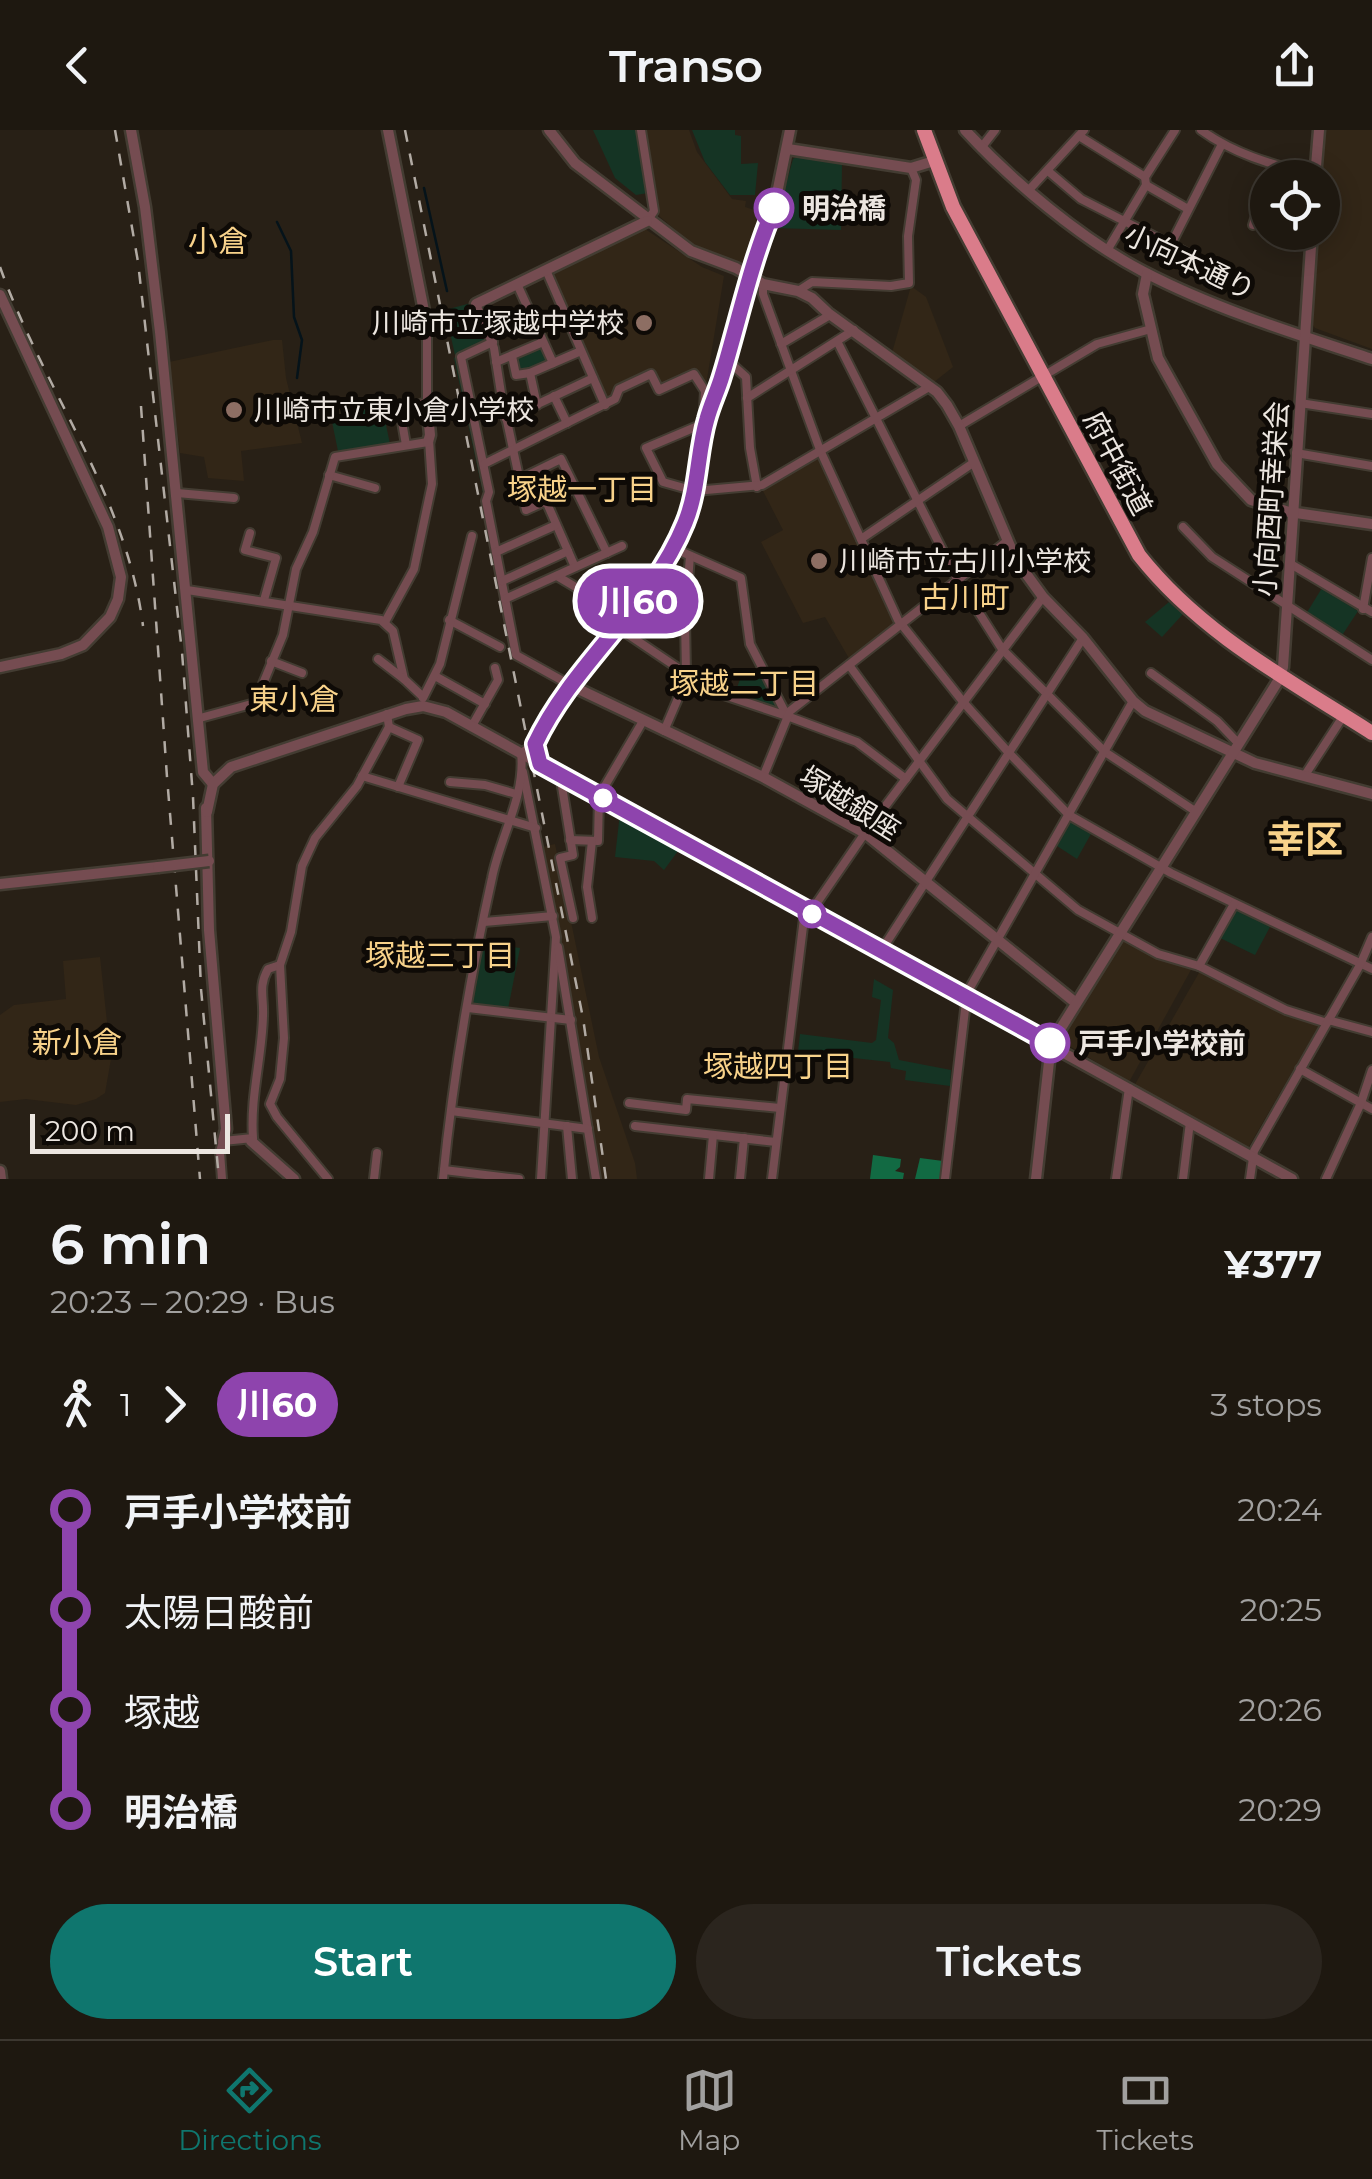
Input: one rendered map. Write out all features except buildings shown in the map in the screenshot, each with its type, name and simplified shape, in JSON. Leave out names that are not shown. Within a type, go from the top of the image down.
[{"type":"highway","name":"府中街道","points":[[924,130],[953,207],[1145,551],[1190,602],[1372,734]]},
{"type":"highway","name":"府中街道","points":[[932,130],[960,205],[1046,375]]},
{"type":"highway","name":"府中街道","points":[[1281,671],[1372,724]]},
{"type":"street","points":[[131,130],[146,219],[200,718],[209,930],[226,1129],[220,1152],[222,1179]]},
{"type":"street","points":[[385,622],[414,569],[432,476],[428,441],[428,326],[388,130]]},
{"type":"street","points":[[549,130],[574,163],[691,251],[762,284],[812,298],[929,387],[959,426],[1006,542],[1043,596],[1145,711],[1235,747]]},
{"type":"street","points":[[575,488],[526,510],[491,338],[476,304],[647,220],[654,211],[641,130]]},
{"type":"street","points":[[521,753],[535,744],[550,715],[626,617],[673,548],[695,491],[706,419],[774,208],[790,130]]},
{"type":"street","name":"小向本通り","points":[[965,130],[1028,191],[1147,274],[1372,359]]},
{"type":"street","points":[[981,148],[995,130]]},
{"type":"street","points":[[1108,249],[1175,130]]},
{"type":"street","points":[[1201,130],[1222,144],[1261,160]]},
{"type":"street","points":[[1316,160],[1318,130]]},
{"type":"street","points":[[1028,191],[1082,133],[1188,209]]},
{"type":"street","points":[[1170,244],[1222,144]]},
{"type":"street","points":[[788,148],[911,168],[934,161]]},
{"type":"street","points":[[798,291],[812,282],[891,286],[909,283],[908,236],[916,180],[911,168]]},
{"type":"street","points":[[1048,171],[1081,199],[1187,253]]},
{"type":"street","name":"小向西町幸栄会","points":[[1281,671],[1311,250]]},
{"type":"street","points":[[546,270],[604,404]]},
{"type":"street","points":[[1147,274],[1143,294],[1158,358],[1217,464],[1251,500],[1293,512],[1372,524]]},
{"type":"street","points":[[517,284],[554,363]]},
{"type":"street","points":[[762,284],[820,450],[901,624],[1008,753],[1069,814],[1160,867],[1372,968]]},
{"type":"street","points":[[0,296],[108,526],[120,573],[113,610],[90,640],[69,652],[0,666]]},
{"type":"street","points":[[530,314],[461,357],[490,492],[486,501],[516,654],[572,686]]},
{"type":"street","points":[[781,344],[830,315]]},
{"type":"street","points":[[959,426],[1096,344],[1151,329]]},
{"type":"street","points":[[748,398],[854,330]]},
{"type":"street","points":[[836,341],[957,579],[1002,649],[1104,752],[1195,811]]},
{"type":"street","points":[[496,362],[543,342]]},
{"type":"street","points":[[512,356],[516,375],[530,373],[581,350]]},
{"type":"street","points":[[726,358],[746,377],[750,448],[757,486]]},
{"type":"street","points":[[530,373],[537,404]]},
{"type":"street","points":[[484,464],[615,399],[620,389],[651,374],[660,390],[694,374],[706,392],[706,419]]},
{"type":"street","points":[[506,419],[593,378]]},
{"type":"street","points":[[706,419],[646,448],[663,482],[695,491],[757,486],[929,387]]},
{"type":"street","points":[[554,396],[567,423]]},
{"type":"street","points":[[406,445],[400,410],[427,402]]},
{"type":"street","points":[[1300,403],[1372,414]]},
{"type":"street","points":[[200,718],[255,703],[283,635],[296,570],[313,532],[337,454],[428,441]]},
{"type":"street","points":[[1296,453],[1372,466]]},
{"type":"street","points":[[520,479],[561,459],[607,553]]},
{"type":"street","points":[[861,539],[973,462]]},
{"type":"street","points":[[330,475],[375,488]]},
{"type":"street","points":[[177,492],[234,498]]},
{"type":"street","points":[[546,501],[576,567]]},
{"type":"street","points":[[496,552],[556,525]]},
{"type":"street","points":[[1184,527],[1212,557],[1372,660]]},
{"type":"street","points":[[250,533],[245,550],[276,558],[264,600]]},
{"type":"street","points":[[206,812],[212,784],[236,765],[423,701],[435,676],[472,536]]},
{"type":"street","points":[[762,777],[787,716],[1006,542]]},
{"type":"street","points":[[505,599],[622,546]]},
{"type":"street","points":[[673,548],[741,578],[750,644],[787,716]]},
{"type":"street","points":[[502,581],[568,551]]},
{"type":"street","points":[[664,731],[687,674],[685,619],[690,556]]},
{"type":"street","points":[[1289,563],[1368,611],[1372,558]]},
{"type":"street","points":[[556,576],[626,617]]},
{"type":"street","points":[[187,590],[385,622],[393,632],[404,679]]},
{"type":"street","points":[[772,1179],[808,911],[1043,596]]},
{"type":"street","points":[[449,620],[500,647]]},
{"type":"street","points":[[618,627],[712,691],[856,742],[880,756],[906,779]]},
{"type":"street","points":[[881,951],[1083,638]]},
{"type":"street","points":[[378,659],[404,679],[423,701],[1292,1179]]},
{"type":"street","points":[[271,661],[302,672]]},
{"type":"street","points":[[848,666],[947,799],[1078,910],[1158,954],[1198,966],[1286,1010],[1372,1032]]},
{"type":"street","points":[[472,726],[496,684],[495,668]]},
{"type":"street","points":[[1036,1179],[1051,1044],[1281,671]]},
{"type":"street","points":[[1150,674],[1217,721],[1235,747],[1255,763],[1372,794]]},
{"type":"street","points":[[435,676],[484,704]]},
{"type":"street","points":[[496,684],[510,690]]},
{"type":"street","name":"塚越銀座","points":[[572,686],[762,777],[865,832],[1076,1003]]},
{"type":"street","points":[[945,1179],[965,998],[1133,701]]},
{"type":"street","points":[[328,1179],[276,1118],[270,1104],[280,1079],[284,1038],[280,965],[291,932],[302,866],[315,838],[346,804],[389,728],[387,714]]},
{"type":"street","points":[[1305,775],[1344,715]]},
{"type":"street","points":[[570,840],[598,841],[599,796],[643,721]]},
{"type":"street","points":[[389,728],[418,740],[398,787]]},
{"type":"street","points":[[535,744],[540,764]]},
{"type":"street","points":[[521,753],[553,916],[596,1179]]},
{"type":"street","points":[[203,772],[212,784]]},
{"type":"street","points":[[520,1179],[444,1174],[451,1111],[492,875],[523,772]]},
{"type":"street","points":[[560,774],[573,855]]},
{"type":"street","points":[[362,776],[536,828]]},
{"type":"street","points":[[450,782],[485,785],[516,794]]},
{"type":"street","points":[[592,841],[587,887],[592,918]]},
{"type":"street","points":[[573,918],[560,858],[590,857]]},
{"type":"street","points":[[0,884],[208,861]]},
{"type":"street","points":[[1198,966],[1234,904]]},
{"type":"street","points":[[484,922],[553,916]]},
{"type":"street","points":[[1250,1179],[1253,1157],[1372,936]]},
{"type":"street","points":[[541,1179],[556,944]]},
{"type":"street","points":[[250,1141],[263,1015],[261,986],[268,969],[280,965]]},
{"type":"street","points":[[468,1008],[571,1020]]},
{"type":"street","points":[[1300,1069],[1372,1109]]},
{"type":"street","points":[[1326,1179],[1361,1104],[1372,1070]]},
{"type":"street","points":[[1116,1179],[1128,1088]]},
{"type":"street","points":[[629,1104],[686,1110],[687,1098],[780,1108]]},
{"type":"street","points":[[451,1111],[588,1130]]},
{"type":"street","points":[[1183,1179],[1190,1122]]},
{"type":"street","points":[[566,1126],[572,1179]]},
{"type":"street","points":[[635,1126],[776,1142]]},
{"type":"street","points":[[708,1179],[713,1135]]},
{"type":"street","points":[[740,1179],[744,1138]]},
{"type":"street","points":[[223,1141],[250,1141],[294,1179]]},
{"type":"street","points":[[374,1179],[377,1153]]},
{"type":"street","points":[[0,1171],[2,1179]]},
{"type":"shaded area","points":[[645,130],[689,130],[697,152],[732,199],[746,201],[745,207],[764,213],[748,265],[697,248],[659,216]]},
{"type":"shaded area","points":[[1321,130],[1372,130],[1372,349],[1315,328],[1310,322],[1314,250],[1340,250],[1340,160],[1319,160]]},
{"type":"shaded area","name":"川崎市立塚越中学校","points":[[645,229],[702,267],[724,276],[706,385],[697,373],[661,386],[652,371],[606,401],[551,276]]},
{"type":"shaded area","points":[[911,286],[926,297],[953,367],[934,382],[892,353]]},
{"type":"shaded area","name":"川崎市立東小倉小学校","points":[[282,340],[286,378],[302,443],[241,451],[244,481],[208,478],[204,457],[180,453],[169,362]]},
{"type":"shaded area","name":"川崎市立古川小学校","points":[[817,457],[895,623],[850,660],[825,617],[803,623],[761,542],[783,530],[762,489]]},
{"type":"shaded area","points":[[555,844],[599,1057],[637,1179],[599,1179],[542,847]]},
{"type":"shaded area","points":[[1121,938],[1192,968],[1129,1082],[1058,1039]]},
{"type":"shaded area","points":[[100,957],[111,1059],[105,1093],[76,1105],[26,1099],[0,1102],[0,1015],[14,1005],[66,999],[63,961]]},
{"type":"shaded area","points":[[1200,971],[1301,1019],[1320,1024],[1248,1148],[1134,1086]]},
{"type":"green space","points":[[593,130],[638,130],[648,193],[636,195],[615,178]]},
{"type":"green space","points":[[692,130],[735,130],[735,135],[741,136],[741,164],[758,163],[755,195],[730,195],[705,162]]},
{"type":"green space","points":[[798,156],[842,163],[841,230],[774,228],[793,159]]},
{"type":"green space","points":[[471,303],[488,339],[455,355],[445,310]]},
{"type":"green space","points":[[541,345],[549,362],[537,369],[518,371],[516,357]]},
{"type":"green space","points":[[457,356],[486,489],[484,498],[454,358]]},
{"type":"green space","points":[[382,406],[390,444],[338,451],[331,417]]},
{"type":"green space","points":[[1322,588],[1358,611],[1341,637],[1306,614]]},
{"type":"green space","points":[[1169,602],[1183,614],[1162,637],[1145,622]]},
{"type":"green space","points":[[743,671],[764,677],[783,713],[734,696]]},
{"type":"green space","points":[[620,813],[681,847],[664,870],[654,861],[615,857]]},
{"type":"green space","points":[[1071,821],[1092,832],[1077,859],[1057,846]]},
{"type":"green space","points":[[1235,908],[1271,925],[1255,955],[1218,937]]},
{"type":"green space","points":[[484,943],[520,948],[508,1009],[476,1007],[473,1003]]},
{"type":"green space","points":[[874,979],[893,990],[888,1038],[894,1043],[899,1060],[951,1070],[950,1086],[905,1080],[906,1071],[891,1068],[890,1062],[798,1052],[800,1034],[872,1043],[876,1040],[881,1000],[872,997]]},
{"type":"green space","points":[[873,1155],[901,1159],[895,1171],[904,1173],[903,1179],[870,1179]]},
{"type":"green space","points":[[920,1158],[943,1161],[943,1179],[915,1179]]},
{"type":"waterway","points":[[547,136],[570,165]]},
{"type":"waterway","points":[[576,170],[587,179]]},
{"type":"waterway","points":[[424,188],[447,291]]},
{"type":"waterway","points":[[277,222],[291,251],[294,317],[302,340],[297,378]]},
{"type":"railway","points":[[115,130],[138,262],[182,652],[201,989],[219,1179]]},
{"type":"railway","points":[[405,130],[583,1018],[606,1179]]},
{"type":"railway","points":[[0,267],[120,532],[143,626]]},
{"type":"railway","points":[[141,406],[200,1179]]},
{"type":"bus line","name":"川60","points":[[774,208],[705,423],[699,475],[686,522],[644,594],[550,715],[535,744],[540,764],[1050,1043]]},
{"type":"place","name":"明治橋","points":[[774,208]]},
{"type":"place","name":"川崎市立塚越中学校","points":[[644,323]]},
{"type":"place","name":"川崎市立東小倉小学校","points":[[234,410]]},
{"type":"place","name":"川崎市立古川小学校","points":[[819,561]]},
{"type":"place","name":"戸手小学校前","points":[[1050,1043]]},
{"type":"district","name":"小倉","points":[[218,242]]},
{"type":"district","name":"塚越一丁目","points":[[582,490]]},
{"type":"district","name":"古川町","points":[[965,598]]},
{"type":"district","name":"塚越二丁目","points":[[744,684]]},
{"type":"district","name":"東小倉","points":[[294,700]]},
{"type":"district","name":"幸区","points":[[1305,840]]},
{"type":"district","name":"塚越三丁目","points":[[440,956]]},
{"type":"district","name":"新小倉","points":[[77,1043]]},
{"type":"district","name":"塚越四丁目","points":[[778,1067]]}]
